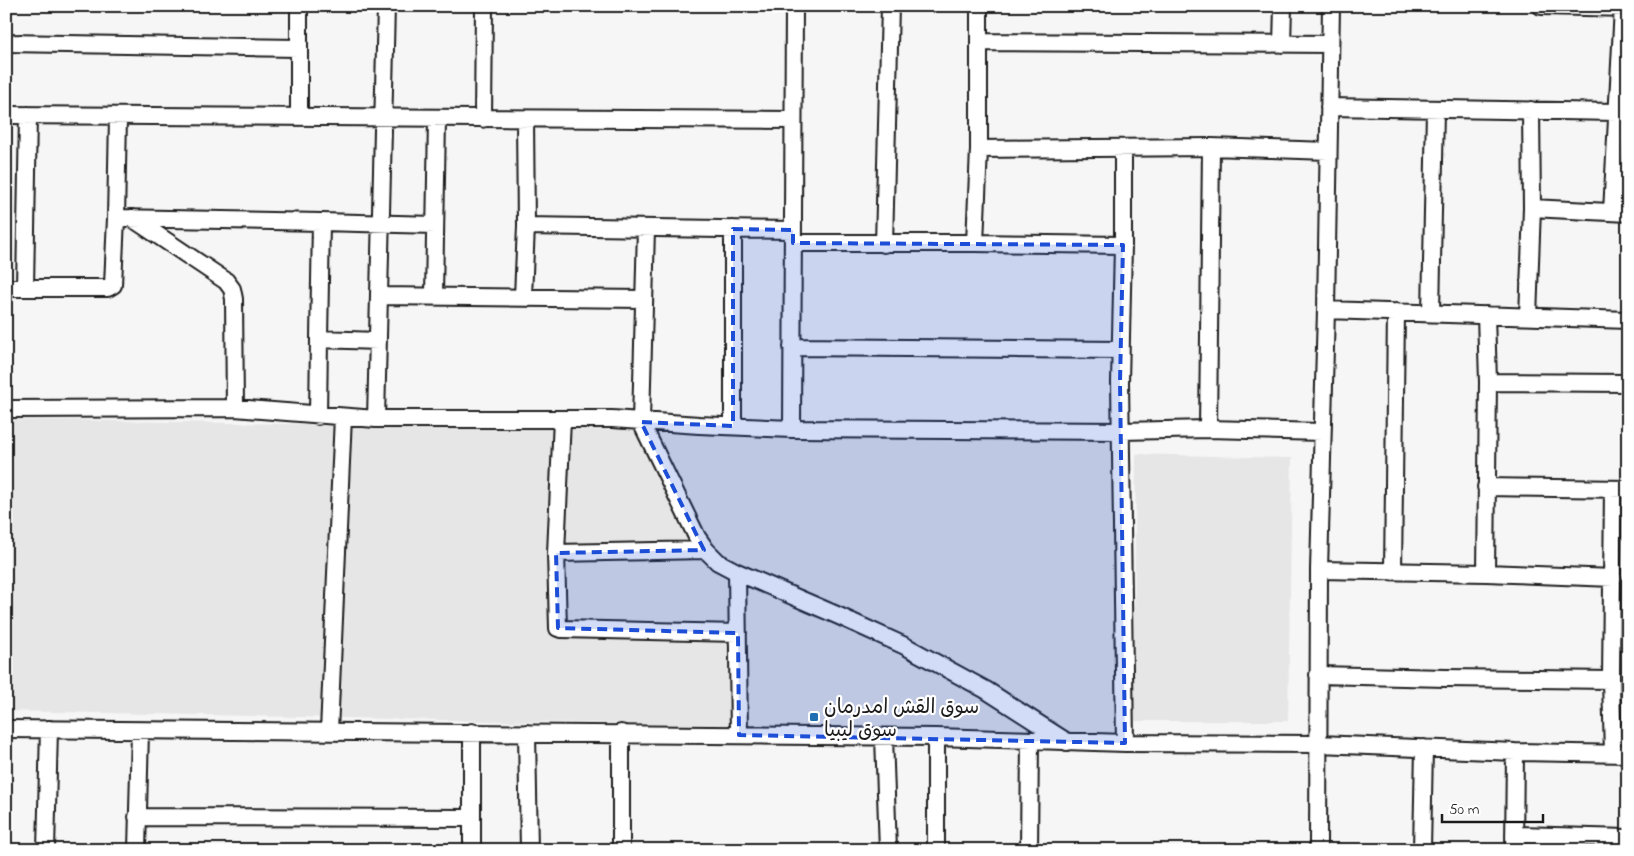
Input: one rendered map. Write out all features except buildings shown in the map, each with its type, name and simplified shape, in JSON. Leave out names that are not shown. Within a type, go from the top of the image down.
[{"type":"street","points":[[299,6],[299,116]]},
{"type":"street","points":[[376,419],[386,6]]},
{"type":"street","points":[[483,118],[484,6]]},
{"type":"street","points":[[792,429],[794,6]]},
{"type":"street","points":[[884,244],[890,6]]},
{"type":"street","points":[[975,243],[979,149],[979,6]]},
{"type":"street","points":[[1282,6],[1282,44]]},
{"type":"street","points":[[1318,850],[1319,570],[1331,6]]},
{"type":"street","points":[[1532,208],[1620,212],[1617,112],[1625,8],[1541,6]]},
{"type":"street","points":[[979,42],[1330,44]]},
{"type":"street","points":[[6,43],[299,48]]},
{"type":"street","points":[[1329,107],[1617,112]]},
{"type":"street","points":[[1431,313],[1435,110]]},
{"type":"street","points":[[1528,317],[1532,208],[1531,110]]},
{"type":"street","points":[[6,115],[793,120]]},
{"type":"street","points":[[25,288],[28,115]]},
{"type":"street","points":[[6,288],[108,288],[113,285],[124,218],[118,117]]},
{"type":"street","points":[[434,296],[437,118]]},
{"type":"street","points":[[524,296],[526,226],[525,119]]},
{"type":"street","points":[[979,149],[1212,147],[1328,151]]},
{"type":"street","points":[[1208,429],[1212,147]]},
{"type":"street","points":[[1123,148],[1120,350],[1125,744]]},
{"type":"street","points":[[124,218],[435,224]]},
{"type":"street","points":[[124,218],[226,282],[232,289],[234,300],[235,408]]},
{"type":"street","points":[[318,416],[321,222]]},
{"type":"street","points":[[526,226],[733,229],[884,244],[1123,245]]},
{"type":"street","points":[[646,228],[641,422],[706,550],[718,562],[737,572],[905,646],[986,690],[1067,742]]},
{"type":"street","points":[[733,229],[733,426]]},
{"type":"street","points":[[379,296],[524,296],[644,299]]},
{"type":"street","points":[[1326,310],[1628,320]]},
{"type":"street","points":[[1393,572],[1396,312]]},
{"type":"street","points":[[1486,315],[1488,382],[1486,573]]},
{"type":"street","points":[[319,339],[378,341]]},
{"type":"street","points":[[792,347],[1120,350]]},
{"type":"street","points":[[1488,382],[1628,383]]},
{"type":"street","points":[[6,409],[235,408],[318,416],[376,419],[612,419],[792,429],[1122,431],[1208,429],[1322,432]]},
{"type":"street","points":[[329,731],[343,417]]},
{"type":"street","points":[[562,419],[556,553],[557,625],[560,629],[738,633]]},
{"type":"street","points":[[6,729],[936,736],[1125,744],[1318,744],[1620,754],[1611,680],[1613,578],[1620,489],[1486,487]]},
{"type":"street","points":[[556,553],[706,550]]},
{"type":"street","points":[[1319,570],[1486,573],[1613,578]]},
{"type":"street","points":[[737,572],[739,735]]},
{"type":"street","points":[[1318,675],[1611,680]]},
{"type":"street","points":[[46,850],[49,729]]},
{"type":"street","points":[[137,850],[140,731]]},
{"type":"street","points":[[472,732],[472,850]]},
{"type":"street","points":[[527,733],[529,850]]},
{"type":"street","points":[[621,733],[621,850]]},
{"type":"street","points":[[884,736],[888,850]]},
{"type":"street","points":[[936,736],[936,850]]},
{"type":"street","points":[[1029,850],[1030,740]]},
{"type":"street","points":[[1422,850],[1424,748]]},
{"type":"street","points":[[1516,752],[1514,842],[1628,838]]},
{"type":"street","points":[[137,817],[472,818]]},
{"type":"highlighted area","points":[[733,229],[793,230],[793,243],[1123,245],[1120,382],[1125,743],[739,735],[738,633],[558,628],[556,553],[704,550],[641,422],[733,426]]},
{"type":"shaded area","points":[[6,419],[1111,438],[1119,734],[6,711]]},
{"type":"shaded area","points":[[1136,454],[1292,458],[1288,721],[1133,721]]},
{"type":"place","name":"سوق القش امدرمان سوق ليبيا","points":[[814,717]]}]
